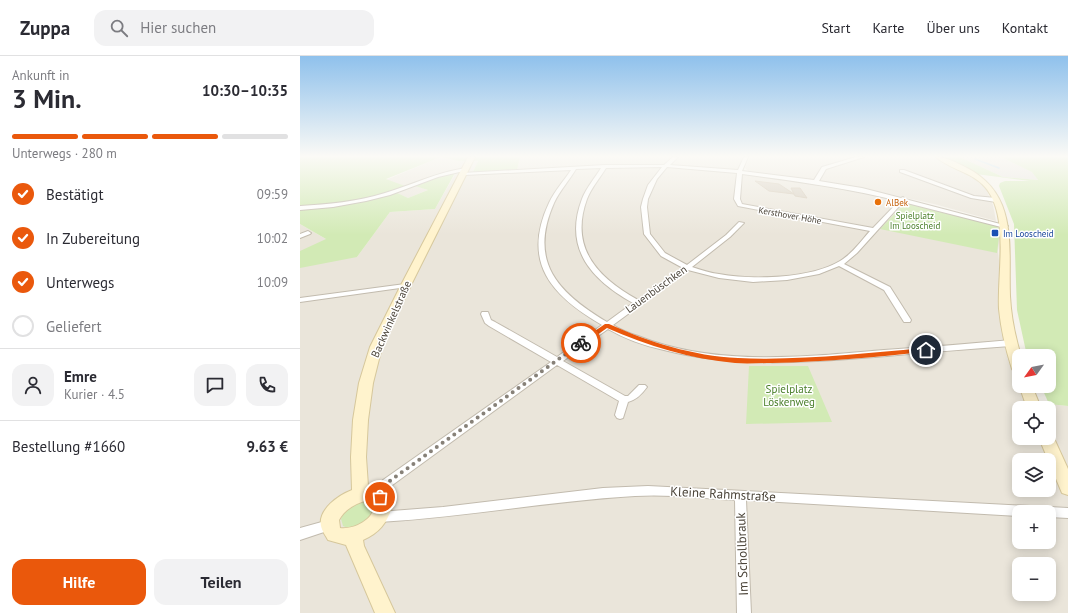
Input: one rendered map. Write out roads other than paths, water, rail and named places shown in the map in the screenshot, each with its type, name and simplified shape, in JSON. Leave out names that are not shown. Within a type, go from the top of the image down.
[{"type":"main road","name":"Backwinkelstraße","points":[[361,494],[358,448],[361,412],[369,369],[376,346],[405,286],[459,183]]},
{"type":"main road","points":[[985,183],[990,187],[996,200],[1005,226],[1005,310],[1013,349]]},
{"type":"main road","points":[[1050,445],[1068,488]]},
{"type":"main road","points":[[372,493],[378,495],[382,498],[384,504],[379,517],[369,528],[354,536],[338,536],[331,531],[330,525],[332,517],[341,504],[361,494],[372,493]]},
{"type":"main road","points":[[354,536],[355,547],[385,613]]},
{"type":"street","points":[[300,208],[340,204],[369,199],[415,183]]},
{"type":"street","points":[[564,183],[555,196],[545,219],[541,244],[543,262],[552,280],[567,298],[589,315],[607,326],[631,336],[671,349],[709,357],[746,361],[803,360],[1011,343]]},
{"type":"street","points":[[593,183],[584,201],[579,223],[579,243],[586,260],[600,277],[619,293],[638,303]]},
{"type":"street","points":[[653,183],[647,194],[643,212],[644,226],[649,239],[654,245],[668,257],[687,268],[734,278],[775,280],[807,276],[839,264],[853,253],[904,199]]},
{"type":"street","name":"Kersthover Höhe","points":[[739,183],[737,199],[743,206],[875,230]]},
{"type":"street","points":[[821,183],[904,199],[1005,226]]},
{"type":"street","points":[[935,183],[973,197],[996,200]]},
{"type":"street","name":"Lauenbüschken","points":[[378,495],[387,483],[687,268],[741,224]]},
{"type":"street","points":[[300,236],[308,233]]},
{"type":"street","points":[[839,264],[887,289],[907,320]]},
{"type":"street","points":[[300,300],[405,286]]},
{"type":"street","points":[[486,314],[488,321],[492,324],[624,400],[631,398],[642,387]]},
{"type":"street","points":[[620,415],[624,400]]},
{"type":"street","name":"Kleine Rahmstraße","points":[[379,517],[424,515],[567,497],[635,491],[687,492],[1068,512]]},
{"type":"street","name":"Im Schollbrauk","points":[[740,495],[744,613]]},
{"type":"street","points":[[300,534],[330,525]]},
{"type":"place","name":"AlBek","points":[[878,202]]},
{"type":"place","name":"Im Looscheid","points":[[995,233]]},
{"type":"park label","name":"Spielplatz Im Looscheid","points":[[915,220]]},
{"type":"park label","name":"Spielplatz Löskenweg","points":[[789,395]]}]
